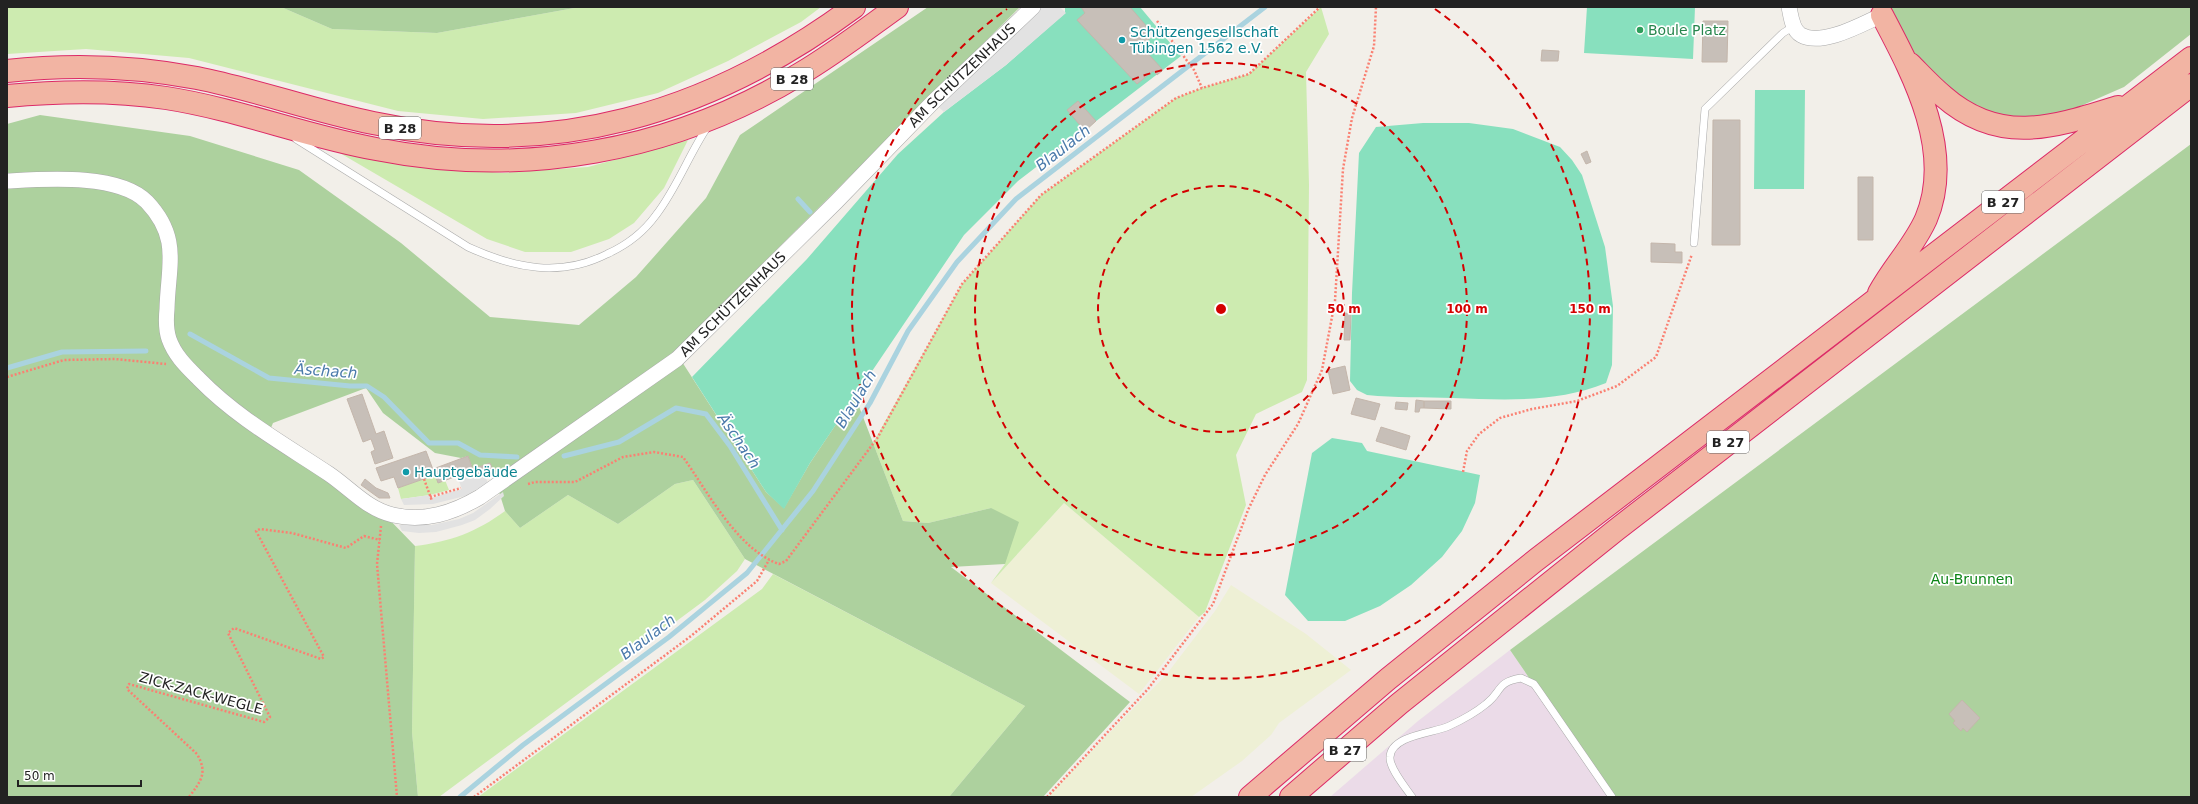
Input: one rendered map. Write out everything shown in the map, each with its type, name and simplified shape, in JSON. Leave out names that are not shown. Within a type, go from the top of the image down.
[{"type":"highway","name":"B 28","points":[[7,71],[67,67],[109,67],[154,71],[198,78],[365,121],[415,131],[502,137],[547,135],[592,128],[639,117],[678,105],[718,88],[784,54],[854,7]]},
{"type":"highway","name":"B 28","points":[[7,96],[82,92],[125,93],[167,98],[266,121],[374,149],[416,157],[500,162],[543,160],[586,154],[668,134],[714,117],[799,75],[897,7]]},
{"type":"highway","points":[[1874,303],[1890,272],[1905,255],[1926,219],[1936,182],[1936,162],[1930,130],[1904,58],[1882,15]]},
{"type":"highway","points":[[1904,58],[1944,97],[1955,105],[1988,122],[2009,128],[2044,128],[2066,123],[2132,103]]},
{"type":"highway","name":"B 27","points":[[1250,797],[1388,679],[1542,555],[1874,303],[2191,58]]},
{"type":"highway","name":"B 27","points":[[1291,797],[1398,704],[1622,525],[2191,85]]},
{"type":"street","name":"AM SCHÜTZENHAUS","points":[[7,181],[82,181],[116,186],[132,191],[146,201],[164,224],[170,239],[166,322],[169,339],[180,361],[215,395],[241,417],[339,481],[369,506],[382,512],[411,518],[447,513],[463,507],[677,359],[836,202],[933,102],[1034,7]]},
{"type":"street","points":[[1789,7],[1794,26],[1800,35],[1812,39],[1827,38],[1882,15]]},
{"type":"lane","points":[[1694,243],[1705,109],[1783,33],[1794,26]]},
{"type":"lane","points":[[266,121],[332,160],[468,247],[494,259],[521,266],[547,269],[573,267],[595,260],[621,248],[642,233],[657,214],[714,117]]},
{"type":"lane","points":[[1412,797],[1391,764],[1390,756],[1395,747],[1408,738],[1425,732],[1437,731],[1460,720],[1487,703],[1502,684],[1521,678],[1534,684],[1612,797]]},
{"type":"path","points":[[522,485],[535,482],[575,482],[623,457],[654,452],[684,457],[734,529],[755,552],[779,564],[786,561],[878,437],[962,284],[1041,195],[1176,98],[1202,88],[1249,74],[1320,7]]},
{"type":"path","points":[[1047,797],[1148,689],[1213,604],[1248,510],[1265,475],[1298,424],[1322,370],[1336,301],[1343,169],[1352,118],[1374,46],[1376,7]]},
{"type":"path","points":[[1157,21],[1187,58],[1202,88]]},
{"type":"path","points":[[1463,472],[1467,451],[1479,434],[1500,418],[1532,409],[1577,401],[1617,386],[1656,357],[1690,263],[1694,243]]},
{"type":"path","points":[[7,377],[64,360],[115,359],[162,365],[180,361]]},
{"type":"path","points":[[424,479],[430,496],[462,488]]},
{"type":"path","points":[[382,512],[377,564],[397,797]]},
{"type":"path","name":"ZICK-ZACK-WEGLE","points":[[189,797],[203,776],[203,765],[197,754],[127,689],[129,684],[264,722],[270,717],[228,634],[234,628],[321,660],[324,657],[256,531],[260,529],[292,533],[346,548],[364,536],[380,540]]},
{"type":"path","points":[[474,797],[691,636],[757,581],[769,560]]},
{"type":"shaded area","points":[[1033,7],[1060,7],[1066,13],[1006,65],[944,112],[933,102]]},
{"type":"shaded area","points":[[477,469],[479,475],[484,473],[488,483],[465,496],[433,504],[404,505],[401,499],[430,495],[431,498],[462,489],[457,476]]},
{"type":"shaded area","points":[[503,492],[504,496],[490,509],[475,520],[462,525],[436,532],[419,533],[402,531],[399,525],[432,525],[459,519],[473,513]]},
{"type":"shaded area","points":[[1510,650],[1611,797],[1330,797],[1418,721]]},
{"type":"green space","points":[[7,7],[281,7],[332,29],[437,33],[580,7],[821,7],[801,22],[728,61],[658,93],[576,113],[483,119],[398,111],[189,58],[86,49],[7,54]]},
{"type":"green space","points":[[281,7],[580,7],[437,33],[332,29]]},
{"type":"green space","points":[[928,7],[1020,7],[675,351],[766,492],[784,508],[810,463],[855,396],[903,521],[928,523],[991,508],[1019,522],[1005,564],[951,567],[1130,702],[1043,797],[949,797],[1025,706],[745,559],[693,480],[675,484],[618,524],[568,495],[520,528],[505,511],[490,463],[473,469],[468,456],[461,458],[435,453],[383,413],[366,388],[273,423],[268,435],[382,512],[415,546],[412,732],[418,797],[7,797],[7,124],[40,115],[190,136],[299,170],[401,243],[490,317],[579,325],[636,277],[706,198],[740,135]]},
{"type":"green space","points":[[1065,7],[1140,7],[1181,56],[1018,181],[964,235],[810,463],[784,509],[766,492],[692,377],[807,259],[898,154],[944,112],[1006,65],[1065,13]]},
{"type":"green space","points":[[1321,7],[1329,34],[1306,72],[1309,185],[1307,380],[1302,392],[1256,414],[1236,455],[1246,505],[1205,612],[1199,617],[1064,503],[991,583],[1005,564],[991,508],[928,523],[903,521],[873,443],[962,284],[1041,195],[1176,98],[1202,88],[1249,74]]},
{"type":"green space","name":"Boule Platz","points":[[1587,7],[1695,7],[1693,59],[1584,53]]},
{"type":"green space","points":[[1877,7],[2191,7],[2191,34],[2124,87],[2028,129],[1944,97]]},
{"type":"green space","points":[[1755,90],[1805,90],[1804,189],[1754,189]]},
{"type":"green space","points":[[1423,123],[1469,123],[1513,129],[1560,147],[1572,160],[1582,175],[1605,247],[1613,306],[1612,365],[1606,383],[1568,394],[1549,397],[1530,399],[1492,399],[1367,395],[1357,390],[1350,381],[1352,293],[1359,153],[1376,127]]},
{"type":"green space","points":[[688,140],[664,188],[634,223],[609,239],[571,252],[525,252],[487,239],[333,149],[415,165],[502,173],[588,167]]},
{"type":"green space","name":"Au-Brunnen","points":[[2191,144],[2191,797],[1611,797],[1510,650]]},
{"type":"green space","points":[[1332,438],[1362,443],[1367,451],[1480,475],[1475,503],[1462,531],[1442,557],[1411,585],[1380,606],[1345,621],[1308,621],[1285,595],[1312,453]]},
{"type":"green space","points":[[435,475],[445,480],[449,490],[430,495],[401,499],[398,488]]},
{"type":"green space","points":[[693,480],[745,559],[737,571],[705,600],[439,797],[418,797],[412,732],[415,546],[439,542],[462,535],[484,525],[505,511],[520,528],[568,495],[618,524],[675,484]]},
{"type":"green space","points":[[1064,503],[1199,617],[1139,694],[991,583]]},
{"type":"green space","points":[[773,574],[1025,706],[949,797],[478,797],[762,589]]},
{"type":"green space","points":[[1231,585],[1306,634],[1351,670],[1279,723],[1271,735],[1242,761],[1191,797],[1047,797],[1166,675],[1215,611]]},
{"type":"building","name":"Schützengesellschaft Tübingen 1562 e.V.","points":[[1081,7],[1130,7],[1154,35],[1141,46],[1163,70],[1157,75],[1153,71],[1137,84],[1077,20],[1085,13]]},
{"type":"building","points":[[1703,21],[1728,21],[1727,62],[1702,62]]},
{"type":"building","points":[[1542,50],[1559,51],[1558,61],[1541,61]]},
{"type":"building","points":[[1078,101],[1096,121],[1085,131],[1067,110]]},
{"type":"building","points":[[1713,120],[1740,120],[1740,245],[1712,245]]},
{"type":"building","points":[[1587,151],[1591,162],[1586,164],[1581,154]]},
{"type":"building","points":[[1858,177],[1873,177],[1873,240],[1858,240]]},
{"type":"building","points":[[1651,243],[1675,244],[1675,252],[1682,252],[1682,263],[1651,262]]},
{"type":"building","points":[[1345,313],[1351,314],[1350,340],[1344,340]]},
{"type":"building","points":[[1345,366],[1350,390],[1333,394],[1328,370]]},
{"type":"building","points":[[362,394],[376,434],[384,431],[393,458],[375,464],[371,452],[375,450],[371,439],[363,442],[347,399]]},
{"type":"building","points":[[1356,398],[1380,404],[1375,420],[1351,414]]},
{"type":"building","points":[[1416,400],[1424,401],[1424,408],[1420,408],[1419,412],[1415,412]]},
{"type":"building","points":[[1424,401],[1451,401],[1451,409],[1424,408]]},
{"type":"building","points":[[1396,402],[1408,403],[1407,410],[1395,409]]},
{"type":"building","points":[[1381,427],[1410,436],[1406,450],[1376,441]]},
{"type":"building","name":"Hauptgebäude","points":[[426,451],[435,475],[398,488],[394,477],[381,481],[376,468]]},
{"type":"building","points":[[468,456],[473,470],[438,483],[433,469]]},
{"type":"building","points":[[490,463],[493,470],[479,475],[476,468]]},
{"type":"building","points":[[365,479],[376,488],[388,493],[390,498],[379,498],[361,485]]},
{"type":"building","points":[[1962,700],[1980,718],[1967,732],[1963,728],[1961,731],[1953,723],[1955,721],[1949,714]]},
{"type":"waterway","name":"Blaulach","points":[[460,797],[523,745],[669,637],[747,573],[813,491],[870,403],[908,331],[957,262],[1016,199],[1265,7]]},
{"type":"waterway","points":[[798,199],[810,212]]},
{"type":"waterway","name":"Äschach","points":[[190,334],[269,378],[350,386],[367,386],[384,397],[429,443],[458,443],[480,455],[517,457]]},
{"type":"waterway","points":[[7,368],[62,352],[146,351]]},
{"type":"waterway","name":"Äschach","points":[[564,456],[619,442],[676,408],[706,414],[730,446],[782,530]]},
{"type":"place","name":"Boule Platz","points":[[1640,30]]},
{"type":"place","name":"Schützengesellschaft Tübingen 1562 e.V.","points":[[1122,40]]},
{"type":"place","name":"Hauptgebäude","points":[[406,472]]}]
